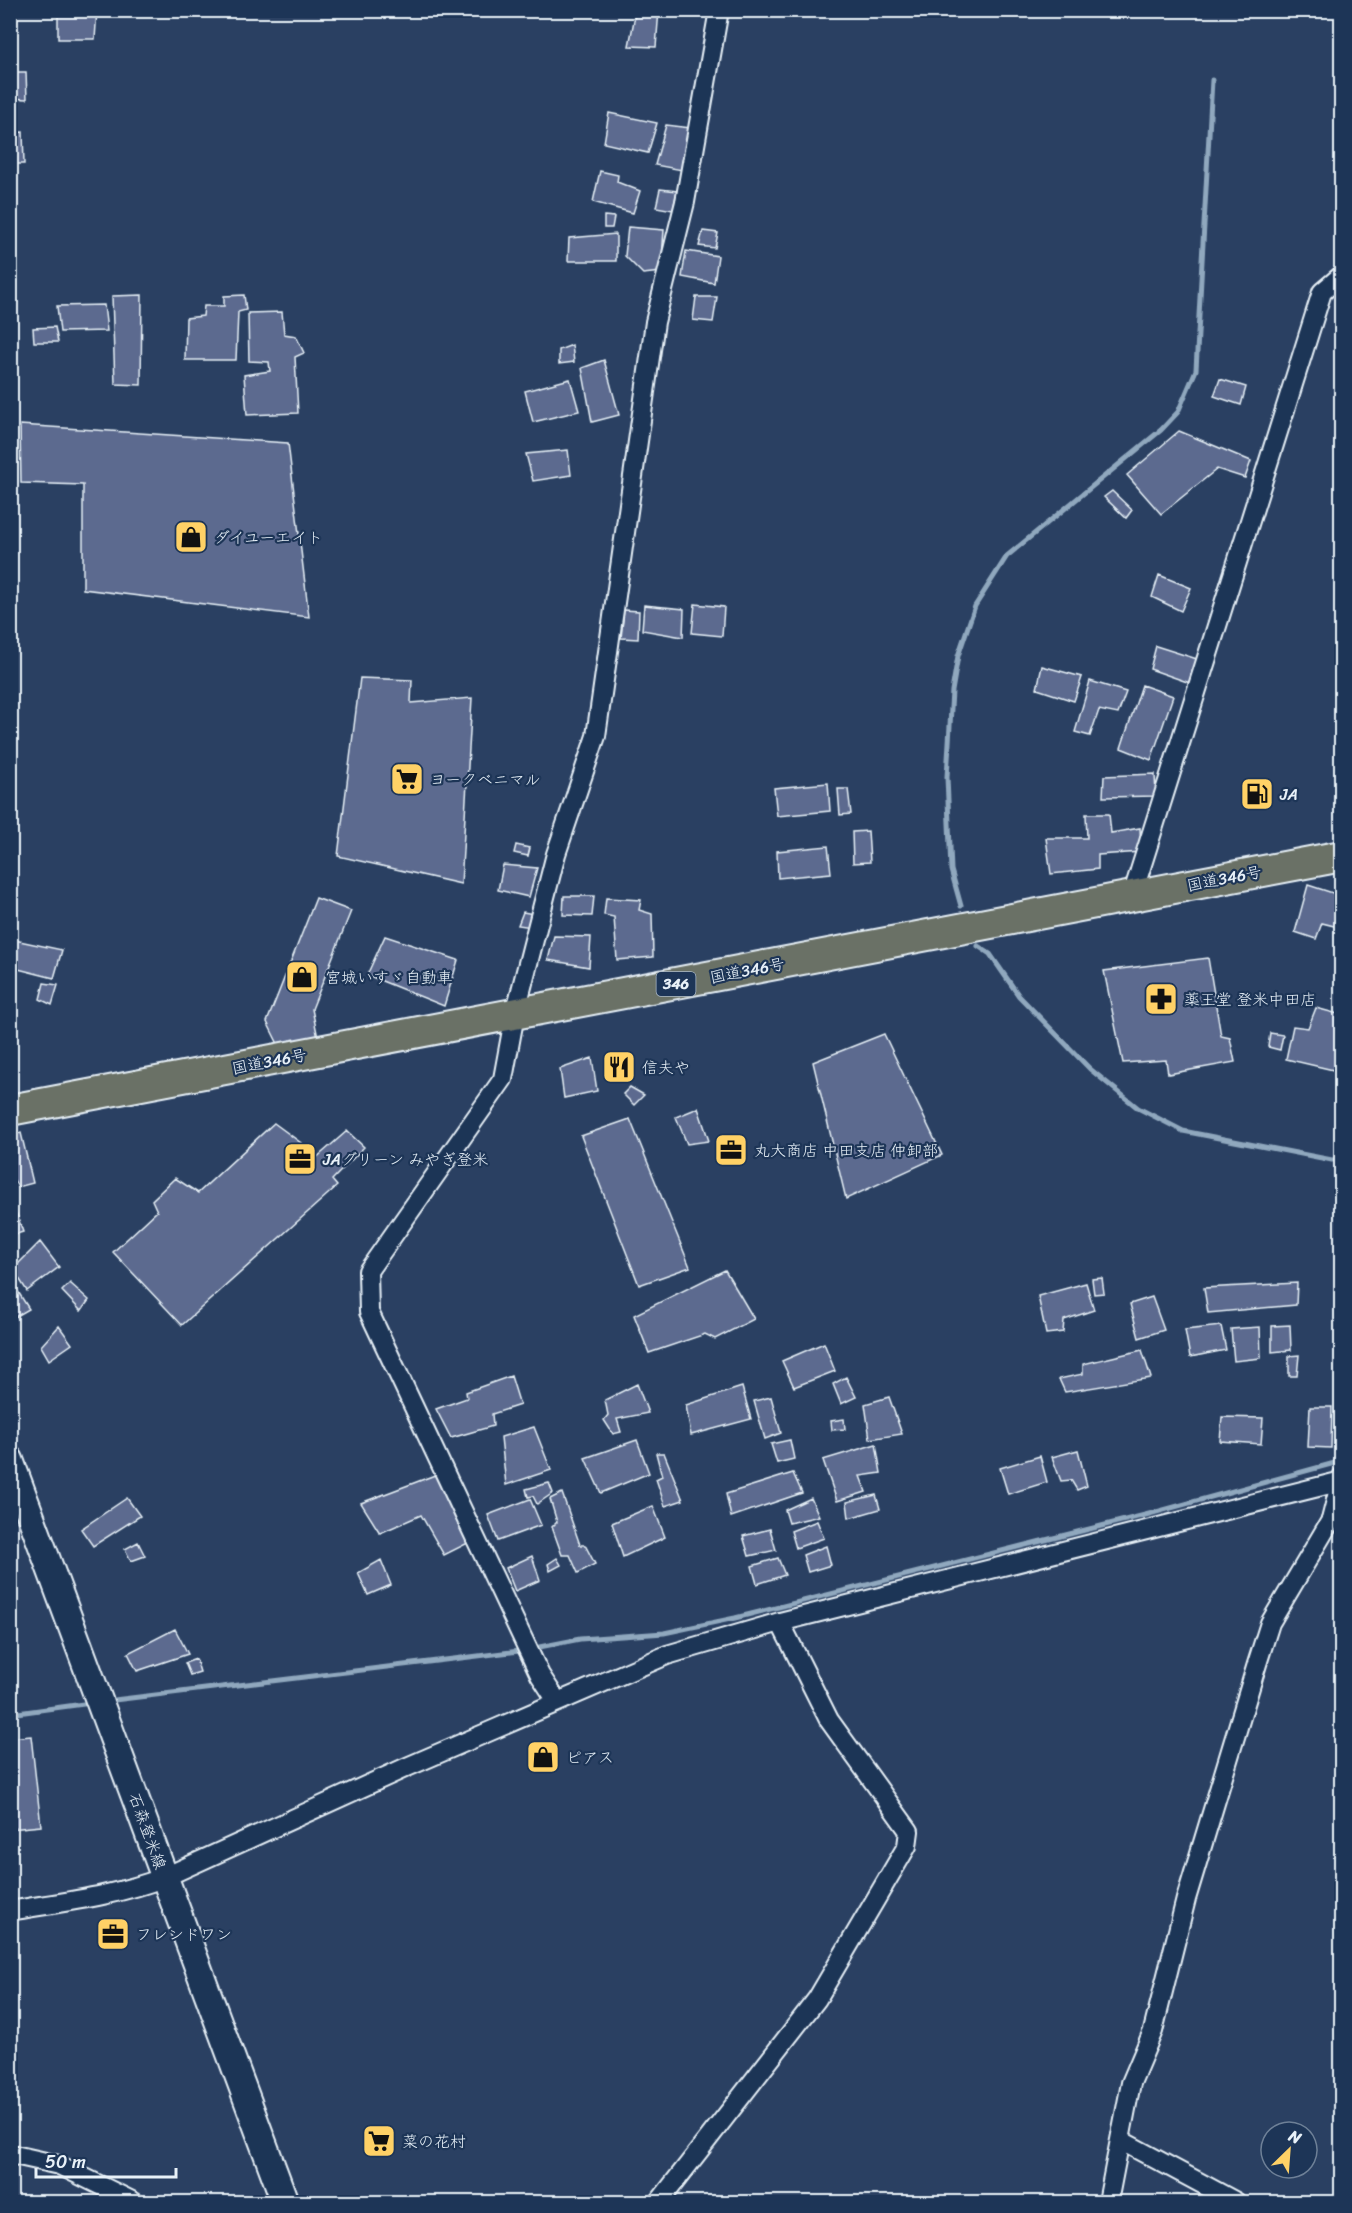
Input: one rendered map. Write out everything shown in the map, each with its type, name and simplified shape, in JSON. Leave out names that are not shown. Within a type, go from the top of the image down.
[{"type":"highway","name":"国道346号","points":[[10,1110],[1341,855]]},
{"type":"main road","name":"石森登米線","points":[[10,1460],[285,2202]]},
{"type":"street","points":[[556,1701],[540,1675],[369,1312],[368,1271],[503,1079],[515,1014],[556,854],[596,736],[655,322],[685,202],[719,10]]},
{"type":"street","points":[[1132,896],[1322,292],[1341,274]]},
{"type":"street","points":[[10,1911],[91,1897],[144,1885],[165,1877],[556,1701],[667,1655],[780,1622],[1341,1480],[1331,1520],[1270,1623],[1186,1899],[1154,2031],[1131,2083],[1108,2202]]},
{"type":"street","points":[[660,2202],[817,1998],[907,1846],[909,1831],[829,1719],[780,1622]]},
{"type":"street","points":[[1120,2140],[1236,2202]]},
{"type":"street","points":[[10,2154],[59,2165],[134,2202]]},
{"type":"building","points":[[58,10],[97,10],[95,39],[58,39]]},
{"type":"building","points":[[636,10],[659,10],[656,47],[629,46]]},
{"type":"building","points":[[10,72],[26,72],[27,99],[10,98]]},
{"type":"building","points":[[609,113],[657,123],[648,153],[604,143]]},
{"type":"building","points":[[666,125],[690,128],[682,170],[655,165]]},
{"type":"building","points":[[23,132],[24,164],[10,164],[10,133]]},
{"type":"building","points":[[600,171],[618,175],[617,182],[640,191],[633,213],[593,202]]},
{"type":"building","points":[[660,189],[677,191],[673,210],[656,207]]},
{"type":"building","points":[[604,216],[614,217],[612,228],[604,228]]},
{"type":"building","points":[[628,227],[664,230],[661,272],[643,274],[625,256]]},
{"type":"building","points":[[703,231],[718,233],[715,248],[699,246]]},
{"type":"building","points":[[616,234],[616,261],[568,261],[569,238]]},
{"type":"building","points":[[686,251],[718,256],[714,283],[682,277]]},
{"type":"building","points":[[142,295],[141,385],[115,384],[112,296]]},
{"type":"building","points":[[244,295],[246,310],[238,312],[236,360],[185,360],[186,318],[203,316],[204,306],[224,306],[224,296]]},
{"type":"building","points":[[696,297],[717,297],[713,322],[693,320]]},
{"type":"building","points":[[104,305],[107,331],[60,332],[57,306]]},
{"type":"building","points":[[282,312],[284,334],[296,336],[304,353],[295,357],[298,413],[247,415],[244,375],[270,371],[269,362],[249,361],[248,313]]},
{"type":"building","points":[[55,327],[58,342],[34,342],[33,328]]},
{"type":"building","points":[[572,345],[574,362],[559,364],[559,350]]},
{"type":"building","points":[[604,360],[619,415],[592,422],[582,368]]},
{"type":"building","points":[[570,379],[579,411],[533,422],[525,391]]},
{"type":"building","points":[[1220,379],[1246,387],[1241,405],[1214,396]]},
{"type":"building","name":"ダイユーエイト","points":[[20,425],[288,443],[309,617],[83,589],[83,485],[21,483]]},
{"type":"building","points":[[1179,431],[1251,461],[1245,478],[1217,469],[1161,514],[1127,475]]},
{"type":"building","points":[[568,450],[571,475],[533,481],[526,454]]},
{"type":"building","points":[[1112,491],[1132,510],[1126,518],[1104,497]]},
{"type":"building","points":[[1159,575],[1191,588],[1181,611],[1152,597]]},
{"type":"building","points":[[695,604],[724,607],[722,636],[692,633]]},
{"type":"building","points":[[644,605],[684,609],[683,637],[642,630]]},
{"type":"building","points":[[624,610],[639,611],[638,639],[621,638]]},
{"type":"building","points":[[1156,646],[1197,659],[1190,683],[1150,669]]},
{"type":"building","points":[[1042,666],[1082,677],[1074,701],[1037,689]]},
{"type":"building","name":"ヨークベニマル","points":[[360,678],[412,680],[411,703],[472,698],[461,884],[338,856]]},
{"type":"building","points":[[1090,681],[1126,692],[1118,714],[1099,710],[1090,736],[1075,732]]},
{"type":"building","points":[[1142,685],[1173,696],[1151,760],[1121,748]]},
{"type":"building","points":[[1155,774],[1156,796],[1103,797],[1104,776]]},
{"type":"building","points":[[828,783],[830,811],[777,816],[774,788]]},
{"type":"building","points":[[838,789],[848,789],[851,814],[840,815]]},
{"type":"building","points":[[1086,814],[1109,814],[1111,833],[1140,828],[1141,852],[1098,855],[1098,869],[1051,874],[1046,838],[1087,838]]},
{"type":"building","points":[[868,831],[870,862],[853,863],[852,832]]},
{"type":"building","points":[[516,845],[530,848],[528,856],[514,853]]},
{"type":"building","points":[[828,846],[831,873],[778,878],[777,851]]},
{"type":"building","points":[[503,865],[537,868],[529,897],[498,890]]},
{"type":"building","points":[[1308,885],[1336,894],[1336,898],[1342,899],[1342,928],[1322,923],[1316,939],[1295,932]]},
{"type":"building","points":[[564,896],[594,896],[592,916],[563,915]]},
{"type":"building","points":[[316,898],[351,911],[312,1009],[318,1038],[279,1046],[267,1022]]},
{"type":"building","points":[[606,898],[641,900],[639,910],[652,914],[653,957],[617,960],[614,917],[604,915]]},
{"type":"building","points":[[523,912],[534,914],[532,927],[518,925]]},
{"type":"building","points":[[385,936],[458,960],[444,1006],[367,975]]},
{"type":"building","points":[[554,936],[591,937],[589,967],[548,960]]},
{"type":"building","points":[[10,939],[62,950],[54,978],[10,967]]},
{"type":"building","points":[[1208,958],[1221,1036],[1230,1038],[1235,1062],[1168,1074],[1166,1060],[1123,1063],[1104,971]]},
{"type":"building","points":[[44,983],[58,985],[52,1005],[40,999]]},
{"type":"building","points":[[1316,1008],[1342,1015],[1342,1072],[1286,1059],[1293,1026],[1308,1028]]},
{"type":"building","points":[[1270,1033],[1283,1035],[1280,1050],[1268,1047]]},
{"type":"building","points":[[884,1034],[942,1155],[846,1199],[813,1062]]},
{"type":"building","points":[[592,1058],[597,1091],[564,1098],[560,1069]]},
{"type":"building","points":[[630,1087],[644,1095],[634,1105],[623,1094]]},
{"type":"building","points":[[698,1108],[709,1141],[687,1144],[676,1117]]},
{"type":"building","points":[[630,1119],[690,1267],[639,1285],[581,1136]]},
{"type":"building","points":[[274,1123],[301,1143],[286,1161],[298,1174],[347,1131],[364,1147],[332,1180],[337,1186],[182,1325],[113,1252],[157,1211],[152,1200],[175,1178],[198,1193]]},
{"type":"building","points":[[21,1133],[33,1183],[18,1187],[10,1174],[10,1135]]},
{"type":"building","points":[[15,1209],[23,1232],[10,1236],[10,1210]]},
{"type":"building","points":[[40,1242],[59,1267],[27,1291],[13,1269]]},
{"type":"building","points":[[725,1270],[754,1319],[715,1339],[705,1334],[649,1353],[634,1315]]},
{"type":"building","points":[[1102,1278],[1104,1293],[1094,1294],[1092,1279]]},
{"type":"building","points":[[10,1279],[29,1309],[10,1320]]},
{"type":"building","points":[[70,1283],[89,1300],[81,1311],[62,1291]]},
{"type":"building","points":[[1086,1283],[1094,1310],[1064,1320],[1063,1332],[1046,1334],[1038,1296]]},
{"type":"building","points":[[1297,1283],[1296,1305],[1208,1313],[1204,1288]]},
{"type":"building","points":[[1152,1297],[1164,1330],[1139,1338],[1130,1304]]},
{"type":"building","points":[[1290,1325],[1291,1350],[1272,1352],[1272,1326]]},
{"type":"building","points":[[59,1326],[72,1344],[49,1360],[41,1346]]},
{"type":"building","points":[[1221,1326],[1226,1350],[1190,1357],[1185,1330]]},
{"type":"building","points":[[1260,1327],[1261,1358],[1234,1361],[1231,1329]]},
{"type":"building","points":[[824,1343],[835,1371],[794,1387],[782,1361]]},
{"type":"building","points":[[1142,1350],[1151,1378],[1065,1392],[1059,1379],[1083,1374],[1083,1364]]},
{"type":"building","points":[[1299,1355],[1297,1376],[1289,1376],[1289,1356]]},
{"type":"building","points":[[511,1376],[520,1405],[492,1414],[493,1426],[451,1438],[436,1409],[467,1398],[466,1392]]},
{"type":"building","points":[[846,1377],[856,1397],[841,1404],[833,1384]]},
{"type":"building","points":[[637,1384],[648,1413],[617,1419],[621,1432],[613,1434],[604,1420],[608,1415],[605,1400]]},
{"type":"building","points":[[742,1387],[751,1419],[691,1435],[686,1405]]},
{"type":"building","points":[[771,1397],[781,1433],[765,1439],[754,1401]]},
{"type":"building","points":[[889,1397],[902,1434],[870,1439],[865,1404]]},
{"type":"building","points":[[1310,1407],[1332,1407],[1331,1448],[1308,1447]]},
{"type":"building","points":[[1222,1417],[1263,1418],[1261,1444],[1220,1441]]},
{"type":"building","points":[[844,1419],[845,1429],[832,1430],[831,1421]]},
{"type":"building","points":[[534,1427],[551,1470],[506,1485],[501,1437]]},
{"type":"building","points":[[637,1440],[649,1473],[601,1493],[585,1458]]},
{"type":"building","points":[[790,1440],[794,1459],[777,1463],[771,1444]]},
{"type":"building","points":[[876,1444],[881,1473],[860,1476],[866,1492],[837,1501],[823,1460]]},
{"type":"building","points":[[1078,1450],[1087,1486],[1077,1490],[1071,1480],[1061,1481],[1052,1457]]},
{"type":"building","points":[[656,1453],[664,1453],[683,1500],[665,1506],[656,1479],[662,1476]]},
{"type":"building","points":[[1040,1456],[1047,1482],[1008,1494],[1000,1468]]},
{"type":"building","points":[[793,1473],[802,1493],[731,1517],[726,1494]]},
{"type":"building","points":[[435,1475],[470,1542],[444,1555],[421,1515],[380,1533],[361,1503]]},
{"type":"building","points":[[549,1483],[553,1493],[537,1504],[533,1496],[528,1497],[526,1489]]},
{"type":"building","points":[[562,1493],[580,1545],[585,1545],[595,1564],[578,1573],[570,1555],[562,1555],[552,1527],[557,1522],[550,1499]]},
{"type":"building","points":[[876,1495],[880,1509],[849,1518],[847,1502]]},
{"type":"building","points":[[127,1498],[140,1516],[93,1546],[81,1529]]},
{"type":"building","points":[[811,1498],[819,1516],[789,1523],[785,1510]]},
{"type":"building","points":[[530,1499],[541,1525],[498,1541],[488,1515]]},
{"type":"building","points":[[653,1506],[665,1537],[623,1557],[612,1523]]},
{"type":"building","points":[[817,1521],[824,1538],[796,1548],[791,1531]]},
{"type":"building","points":[[770,1529],[776,1550],[749,1556],[743,1536]]},
{"type":"building","points":[[138,1542],[145,1556],[131,1561],[125,1549]]},
{"type":"building","points":[[826,1546],[831,1565],[808,1572],[803,1555]]},
{"type":"building","points":[[532,1556],[540,1580],[515,1591],[506,1568]]},
{"type":"building","points":[[557,1558],[561,1565],[550,1571],[548,1564]]},
{"type":"building","points":[[778,1558],[785,1575],[757,1584],[752,1566]]},
{"type":"building","points":[[381,1560],[391,1585],[368,1595],[358,1573]]},
{"type":"building","points":[[175,1629],[188,1654],[137,1671],[128,1653]]},
{"type":"building","points":[[196,1659],[200,1672],[190,1675],[185,1663]]},
{"type":"building","points":[[31,1736],[41,1826],[10,1829],[10,1738]]},
{"type":"waterway","points":[[961,906],[951,870],[947,777],[952,691],[958,656],[975,606],[1007,556],[1161,430],[1178,412],[1196,370],[1212,80]]},
{"type":"waterway","points":[[978,946],[990,954],[1019,996],[1090,1069],[1138,1108],[1183,1131],[1332,1160],[1342,1159]]},
{"type":"waterway","points":[[106,1701],[519,1651],[580,1639],[664,1633],[735,1618],[1149,1514],[1342,1461]]},
{"type":"waterway","points":[[10,1714],[91,1703]]},
{"type":"place","name":"ダイユーエイト","points":[[191,537]]},
{"type":"place","name":"ヨークベニマル","points":[[407,779]]},
{"type":"place","name":"JA","points":[[1257,794]]},
{"type":"place","name":"宮城いすゞ自動車","points":[[302,977]]},
{"type":"place","name":"薬王堂 登米中田店","points":[[1161,999]]},
{"type":"place","name":"信夫や","points":[[619,1067]]},
{"type":"place","name":"丸大商店 中田支店 仲卸部","points":[[731,1150]]},
{"type":"place","name":"JAグリーン みやぎ登米","points":[[300,1159]]},
{"type":"place","name":"ピアス","points":[[543,1757]]},
{"type":"place","name":"フレンドワン","points":[[113,1934]]},
{"type":"place","name":"菜の花村","points":[[379,2141]]}]
